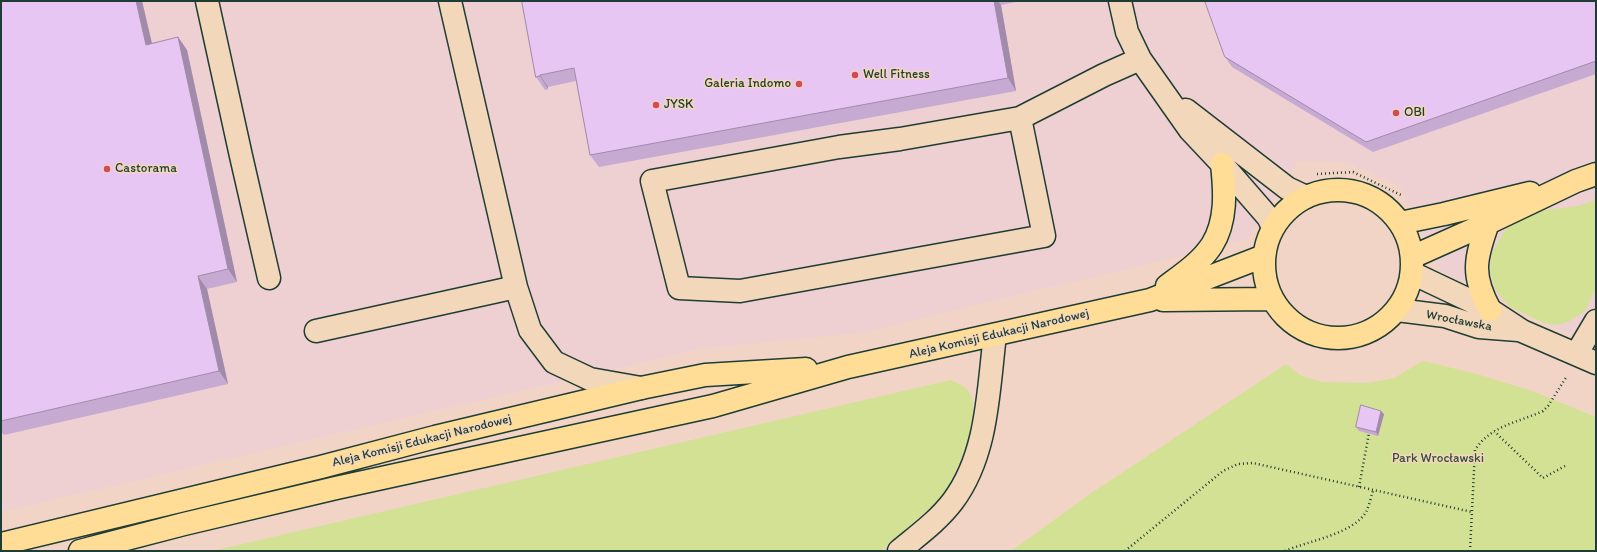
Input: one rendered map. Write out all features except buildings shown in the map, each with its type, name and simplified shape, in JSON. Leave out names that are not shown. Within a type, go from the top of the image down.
[{"type":"main road","points":[[1150,300],[1195,264],[1212,244],[1219,231],[1224,209],[1225,191],[1222,164]]},
{"type":"main road","points":[[1400,223],[1444,214],[1576,181],[1596,174]]},
{"type":"main road","points":[[1412,265],[1488,223],[1576,181]]},
{"type":"main road","points":[[1348,190],[1368,196],[1386,207],[1400,223],[1408,240],[1412,265],[1404,298],[1397,310],[1382,324],[1363,334],[1342,339],[1321,337],[1301,329],[1284,316],[1272,299],[1265,278],[1264,256],[1267,241],[1282,215],[1293,205],[1306,197],[1326,191],[1348,190]]},
{"type":"main road","points":[[1488,223],[1481,242],[1476,272],[1481,294],[1490,310]]},
{"type":"main road","name":"Aleja Komisji Edukacji Narodowej","points":[[80,551],[184,524],[336,488],[713,406],[848,367],[1150,300],[1264,256]]},
{"type":"main road","name":"Aleja Komisji Edukacji Narodowej","points":[[1150,300],[1272,299]]},
{"type":"main road","name":"Aleja Komisji Edukacji Narodowej","points":[[1,544],[321,467],[435,436],[641,388],[705,375],[848,367]]},
{"type":"street","points":[[207,1],[269,278]]},
{"type":"street","points":[[450,1],[516,287],[530,330],[554,362],[590,379],[641,388]]},
{"type":"street","points":[[1120,1],[1127,32],[1140,59],[1190,130],[1268,217],[1274,227]]},
{"type":"street","points":[[1020,118],[1044,236],[740,291],[679,288],[652,181],[839,147],[1020,118],[1104,75],[1140,59]]},
{"type":"street","points":[[1166,95],[1288,188],[1306,197]]},
{"type":"street","name":"Wrocławska","points":[[1412,265],[1490,310],[1573,362],[1596,363]]},
{"type":"street","points":[[316,331],[516,287]]},
{"type":"street","name":"Wrocławska","points":[[1397,310],[1445,316],[1479,327],[1522,331]]},
{"type":"street","points":[[1573,362],[1596,321]]},
{"type":"street","points":[[899,551],[945,510],[962,488],[972,468],[978,452],[984,422],[995,335]]},
{"type":"path","points":[[1310,174],[1353,172],[1406,198]]},
{"type":"path","points":[[1470,551],[1475,450],[1481,440],[1494,431],[1543,411],[1548,406],[1573,362]]},
{"type":"path","points":[[1494,431],[1543,478],[1565,466]]},
{"type":"path","points":[[1359,487],[1369,433]]},
{"type":"path","points":[[1125,551],[1222,471],[1238,464],[1253,463],[1472,512]]},
{"type":"path","points":[[1285,551],[1347,529],[1358,522],[1366,511],[1373,490]]},
{"type":"shaded area","points":[[1,1],[1596,1],[1596,347],[1441,271],[1399,185],[1348,163],[1298,161],[1247,240],[860,333],[705,348],[1,512]]},
{"type":"green space","points":[[1596,200],[1596,288],[1585,311],[1568,322],[1556,325],[1544,323],[1510,307],[1496,291],[1490,272],[1492,252],[1506,229],[1513,222],[1537,211],[1578,206]]},
{"type":"green space","name":"Park Wrocławski","points":[[1423,361],[1477,374],[1532,391],[1596,417],[1596,551],[1011,551],[1090,494],[1286,364],[1300,375],[1321,382],[1369,383],[1394,378]]},
{"type":"green space","points":[[951,380],[961,385],[969,392],[973,402],[973,415],[970,431],[959,463],[939,500],[881,551],[212,551]]},
{"type":"place","name":"Well Fitness","points":[[855,75]]},
{"type":"place","name":"Galeria Indomo","points":[[799,84]]},
{"type":"place","name":"JYSK","points":[[656,105]]},
{"type":"place","name":"OBI","points":[[1396,113]]},
{"type":"place","name":"Castorama","points":[[107,169]]}]
